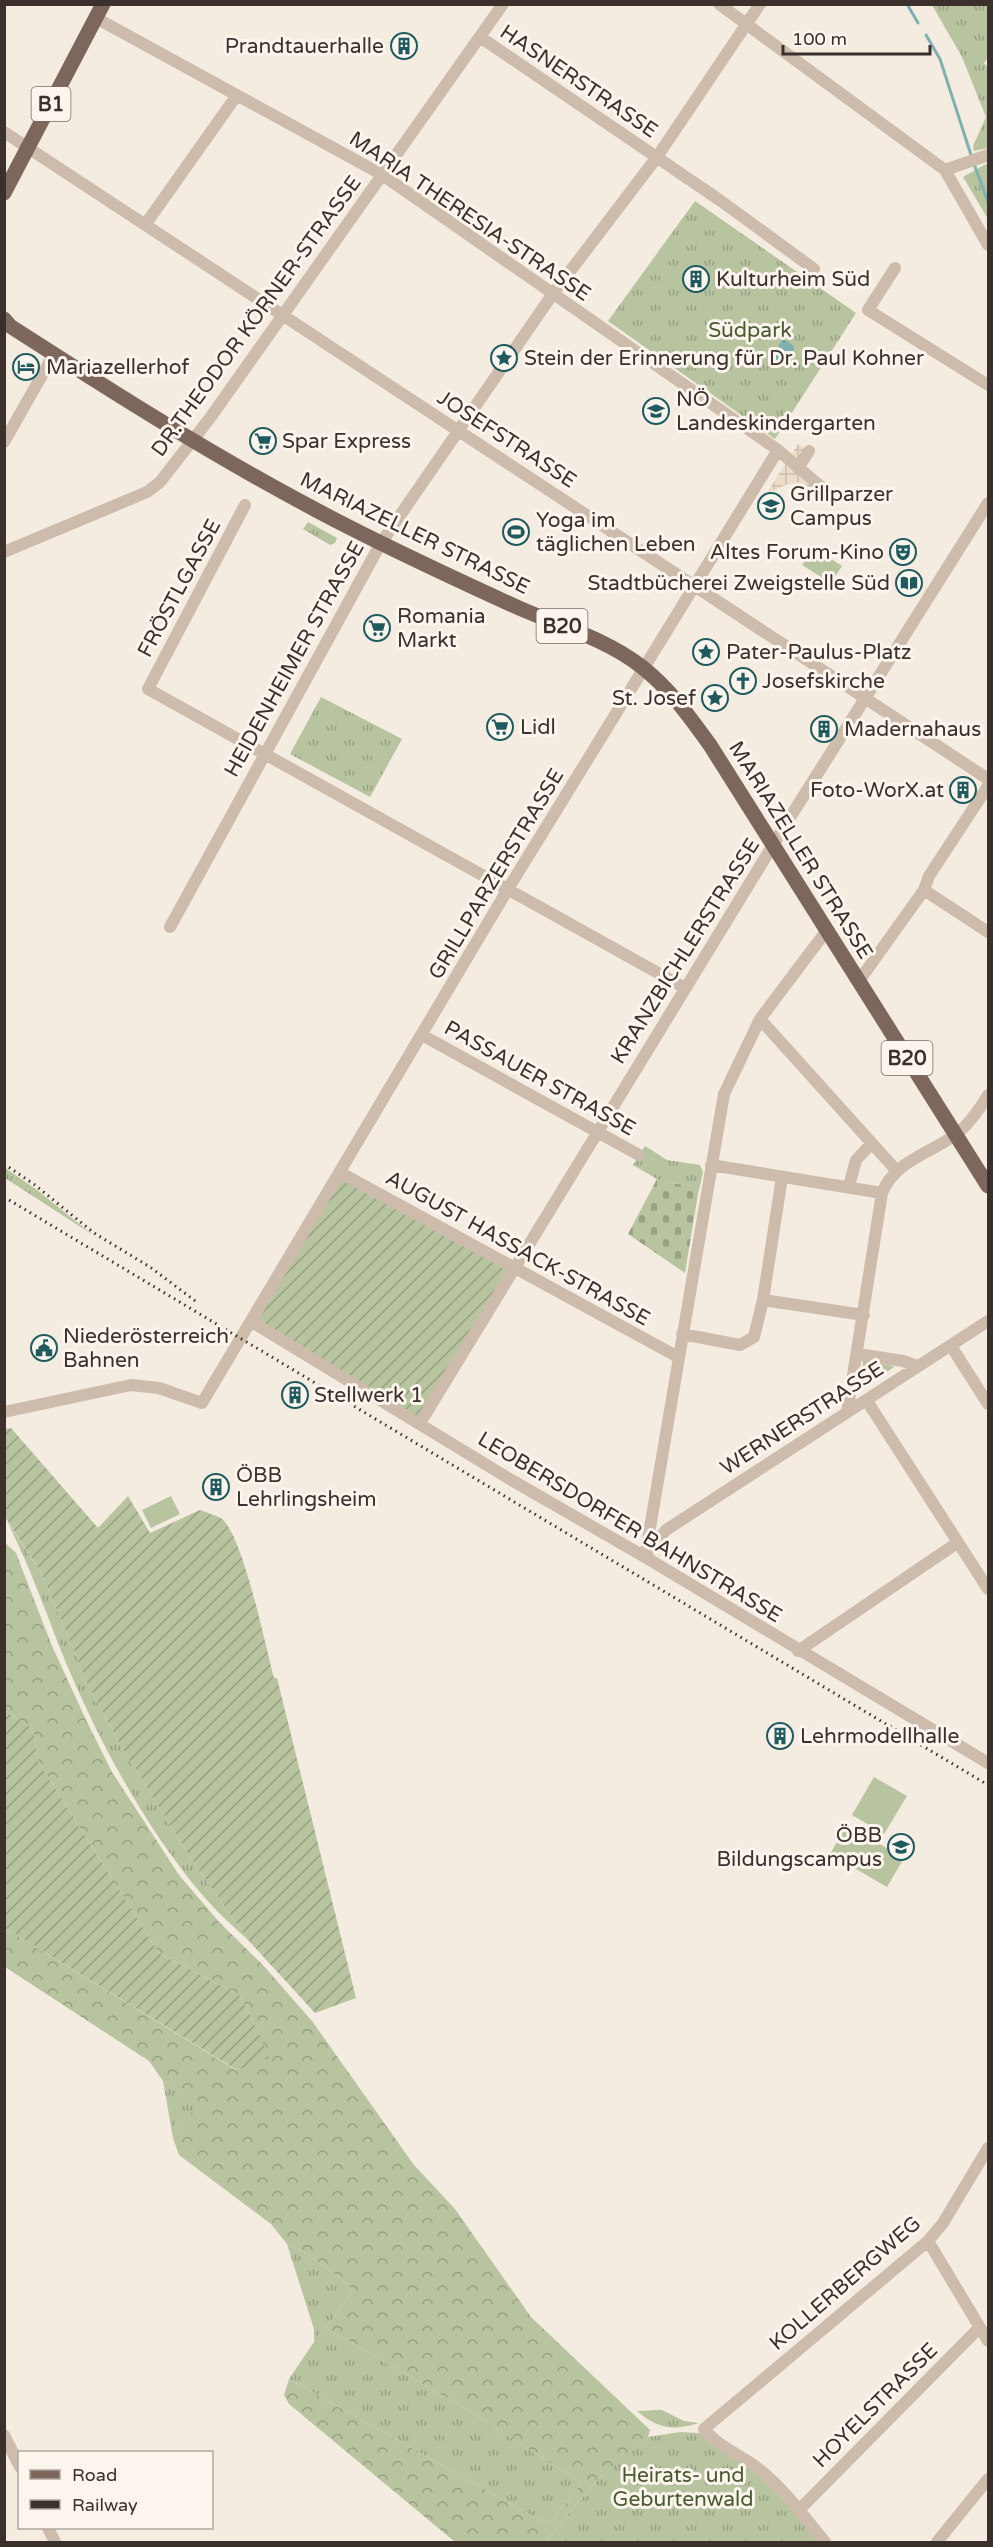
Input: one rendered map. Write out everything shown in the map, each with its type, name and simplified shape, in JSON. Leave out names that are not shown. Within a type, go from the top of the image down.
[{"type":"main road","name":"B1","points":[[4,193],[100,11]]},
{"type":"main road","name":"MARIAZELLER STRASSE","points":[[6,324],[51,359],[258,479],[381,543],[519,608],[608,645],[643,668],[680,703],[710,745],[988,1186]]},
{"type":"street","name":"DR.THEODOR KÖRNER-STRASSE","points":[[4,552],[147,492],[160,482],[192,441],[503,4]]},
{"type":"street","points":[[719,4],[945,170],[988,245]]},
{"type":"street","name":"HEIDENHEIMER STRASSE","points":[[170,927],[381,543],[552,295],[657,157],[760,4]]},
{"type":"street","name":"MARIA THERESIA-STRASSE","points":[[100,11],[237,95],[381,174],[778,450],[826,491]]},
{"type":"street","name":"HASNERSTRASSE","points":[[480,37],[657,157]]},
{"type":"street","points":[[145,225],[237,95]]},
{"type":"street","name":"JOSEFSTRASSE","points":[[4,132],[988,780]]},
{"type":"street","points":[[945,170],[985,156]]},
{"type":"street","points":[[657,157],[814,269]]},
{"type":"street","points":[[895,268],[868,310],[988,385]]},
{"type":"street","points":[[4,442],[51,359]]},
{"type":"street","name":"GRILLPARZERSTRASSE","points":[[4,1412],[131,1385],[159,1388],[202,1403],[508,889],[778,450]]},
{"type":"street","points":[[798,468],[809,451]]},
{"type":"street","name":"KRANZBICHLERSTRASSE","points":[[420,1423],[773,845],[865,698],[983,521],[988,503]]},
{"type":"street","name":"FRÖSTLGASSE","points":[[245,505],[147,689],[264,753]]},
{"type":"street","points":[[264,753],[685,988]]},
{"type":"street","points":[[859,981],[924,890],[928,876],[988,786]]},
{"type":"street","points":[[924,890],[988,932]]},
{"type":"street","points":[[645,1557],[711,1165],[728,1082],[760,1019],[827,930]]},
{"type":"street","points":[[760,1019],[896,1170]]},
{"type":"street","name":"PASSAUER STRASSE","points":[[422,1035],[639,1155]]},
{"type":"street","points":[[848,1413],[882,1193],[887,1181],[896,1170],[956,1135],[973,1119],[988,1095]]},
{"type":"street","points":[[849,1186],[856,1160],[872,1143]]},
{"type":"street","points":[[711,1165],[882,1193]]},
{"type":"street","name":"AUGUST HASSACK-STRASSE","points":[[340,1173],[678,1357]]},
{"type":"street","points":[[682,1334],[740,1345],[754,1337],[763,1300],[782,1177]]},
{"type":"street","points":[[763,1300],[864,1315]]},
{"type":"street","name":"WERNERSTRASSE","points":[[645,1557],[666,1530],[988,1321]]},
{"type":"street","name":"LEOBERSDORFER BAHNSTRASSE","points":[[252,1322],[508,1478],[645,1557],[798,1651],[988,1763]]},
{"type":"street","points":[[951,1346],[988,1404]]},
{"type":"street","points":[[858,1354],[903,1361],[917,1366]]},
{"type":"street","points":[[867,1401],[988,1589]]},
{"type":"street","points":[[798,1651],[957,1543]]},
{"type":"street","name":"KOLLERBERGWEG","points":[[799,2510],[764,2473],[718,2442],[705,2429],[928,2241],[943,2223],[988,2148]]},
{"type":"street","points":[[928,2241],[988,2341]]},
{"type":"street","name":"HOYELSTRASSE","points":[[799,2510],[979,2328]]},
{"type":"street","points":[[4,2435],[18,2463]]},
{"type":"street","points":[[937,2542],[988,2479]]},
{"type":"street","points":[[799,2510],[825,2542]]},
{"type":"green space","points":[[932,5],[988,5],[988,58],[984,63],[988,68],[988,148],[974,151],[973,146],[986,117],[962,57]]},
{"type":"green space","points":[[988,163],[988,219],[963,177]]},
{"type":"green space","name":"Südpark","points":[[695,201],[856,313],[775,439],[608,321]]},
{"type":"green space","points":[[308,522],[337,538],[335,543],[330,545],[303,529]]},
{"type":"green space","points":[[814,548],[842,566],[831,583],[802,565]]},
{"type":"green space","points":[[321,697],[402,739],[370,797],[290,754]]},
{"type":"green space","points":[[645,1146],[667,1160],[700,1165],[703,1172],[698,1194],[693,1186],[662,1182],[633,1165]]},
{"type":"green space","points":[[4,1167],[37,1190],[93,1235],[5,1178]]},
{"type":"green space","points":[[341,1173],[514,1269],[420,1423],[252,1322]]},
{"type":"green space","points":[[657,1179],[662,1182],[693,1186],[698,1194],[685,1273],[628,1234]]},
{"type":"green space","points":[[863,1360],[894,1367],[879,1377],[876,1373],[868,1378],[870,1382],[860,1386]]},
{"type":"green space","points":[[11,1428],[98,1528],[128,1496],[150,1533],[200,1510],[222,1519],[230,1529],[246,1569],[274,1678],[277,1678],[356,1998],[315,2013],[248,1940],[194,1863],[122,1748],[87,1683],[42,1574],[5,1517],[5,1429]]},
{"type":"green space","points":[[171,1496],[180,1514],[151,1528],[142,1510]]},
{"type":"green space","points":[[7,1521],[42,1574],[87,1683],[122,1748],[194,1863],[248,1940],[210,1904],[183,1870],[161,1841],[121,1776],[72,1676],[28,1566]]},
{"type":"green space","points":[[4,1542],[16,1553],[52,1646],[112,1772],[179,1875],[219,1922],[262,1964],[312,2021],[414,2165],[455,2209],[531,2317],[650,2430],[648,2437],[597,2480],[545,2542],[455,2542],[289,2404],[284,2395],[289,2379],[548,2525],[582,2483],[469,2411],[326,2328],[351,2293],[350,2286],[309,2255],[287,2244],[271,2224],[179,2155],[173,2138],[197,2105],[163,2081],[149,2061],[5,1967],[5,1928],[236,2070],[268,2058],[254,2022],[239,1995],[159,1953],[38,1761],[33,1729],[5,1711]]},
{"type":"green space","points":[[5,1711],[33,1729],[38,1761],[159,1953],[239,1995],[254,2022],[269,2058],[237,2070],[5,1928]]},
{"type":"green space","points":[[874,1777],[907,1796],[884,1834],[852,1815]]},
{"type":"green space","points":[[847,1825],[904,1858],[887,1887],[830,1854]]},
{"type":"green space","points":[[163,2081],[198,2105],[173,2138]]},
{"type":"green space","points":[[287,2244],[309,2255],[350,2286],[351,2293],[326,2328],[469,2411],[582,2483],[548,2525],[289,2379],[314,2342],[314,2329]]},
{"type":"green space","points":[[662,2410],[684,2421],[699,2423],[681,2427],[666,2427],[652,2422],[637,2411]]},
{"type":"green space","name":"Heirats- und Geburtenwald","points":[[680,2432],[699,2433],[757,2471],[821,2542],[545,2542],[597,2480],[648,2437]]},
{"type":"shaded area","points":[[798,444],[811,453],[803,465],[824,495],[806,486],[788,484],[767,493]]},
{"type":"water","points":[[783,339],[794,346],[789,359],[778,367],[769,360]]},
{"type":"waterway","points":[[907,4],[918,23]]},
{"type":"waterway","points":[[926,35],[940,59],[972,158]]},
{"type":"waterway","points":[[974,164],[988,202]]},
{"type":"railway","points":[[4,1164],[35,1185],[94,1233],[150,1267],[198,1303]]},
{"type":"railway","points":[[4,1197],[988,1785]]},
{"type":"place","name":"Prandtauerhalle","points":[[404,46]]},
{"type":"place","name":"Kulturheim Süd","points":[[696,279]]},
{"type":"place","name":"Stein der Erinnerung für Dr. Paul Kohner","points":[[504,358]]},
{"type":"place","name":"Mariazellerhof","points":[[26,367]]},
{"type":"place","name":"NÖ Landeskindergarten","points":[[656,411]]},
{"type":"place","name":"Spar Express","points":[[263,441]]},
{"type":"place","name":"Grillparzer Campus","points":[[771,506]]},
{"type":"place","name":"Yoga im täglichen Leben","points":[[516,532]]},
{"type":"place","name":"Altes Forum-Kino","points":[[903,552]]},
{"type":"place","name":"Stadtbücherei Zweigstelle Süd","points":[[909,583]]},
{"type":"place","name":"Romania Markt","points":[[377,628]]},
{"type":"place","name":"Pater-Paulus-Platz","points":[[706,652]]},
{"type":"place","name":"Josefskirche","points":[[743,681]]},
{"type":"place","name":"St. Josef","points":[[715,698]]},
{"type":"place","name":"Lidl","points":[[500,727]]},
{"type":"place","name":"Madernahaus","points":[[824,729]]},
{"type":"place","name":"Foto-WorX.at","points":[[963,790]]},
{"type":"place","name":"Niederösterreich Bahnen","points":[[44,1348]]},
{"type":"place","name":"Stellwerk 1","points":[[295,1395]]},
{"type":"place","name":"ÖBB Lehrlingsheim","points":[[216,1487]]},
{"type":"place","name":"Lehrmodellhalle","points":[[780,1736]]},
{"type":"place","name":"ÖBB Bildungscampus","points":[[901,1847]]}]
